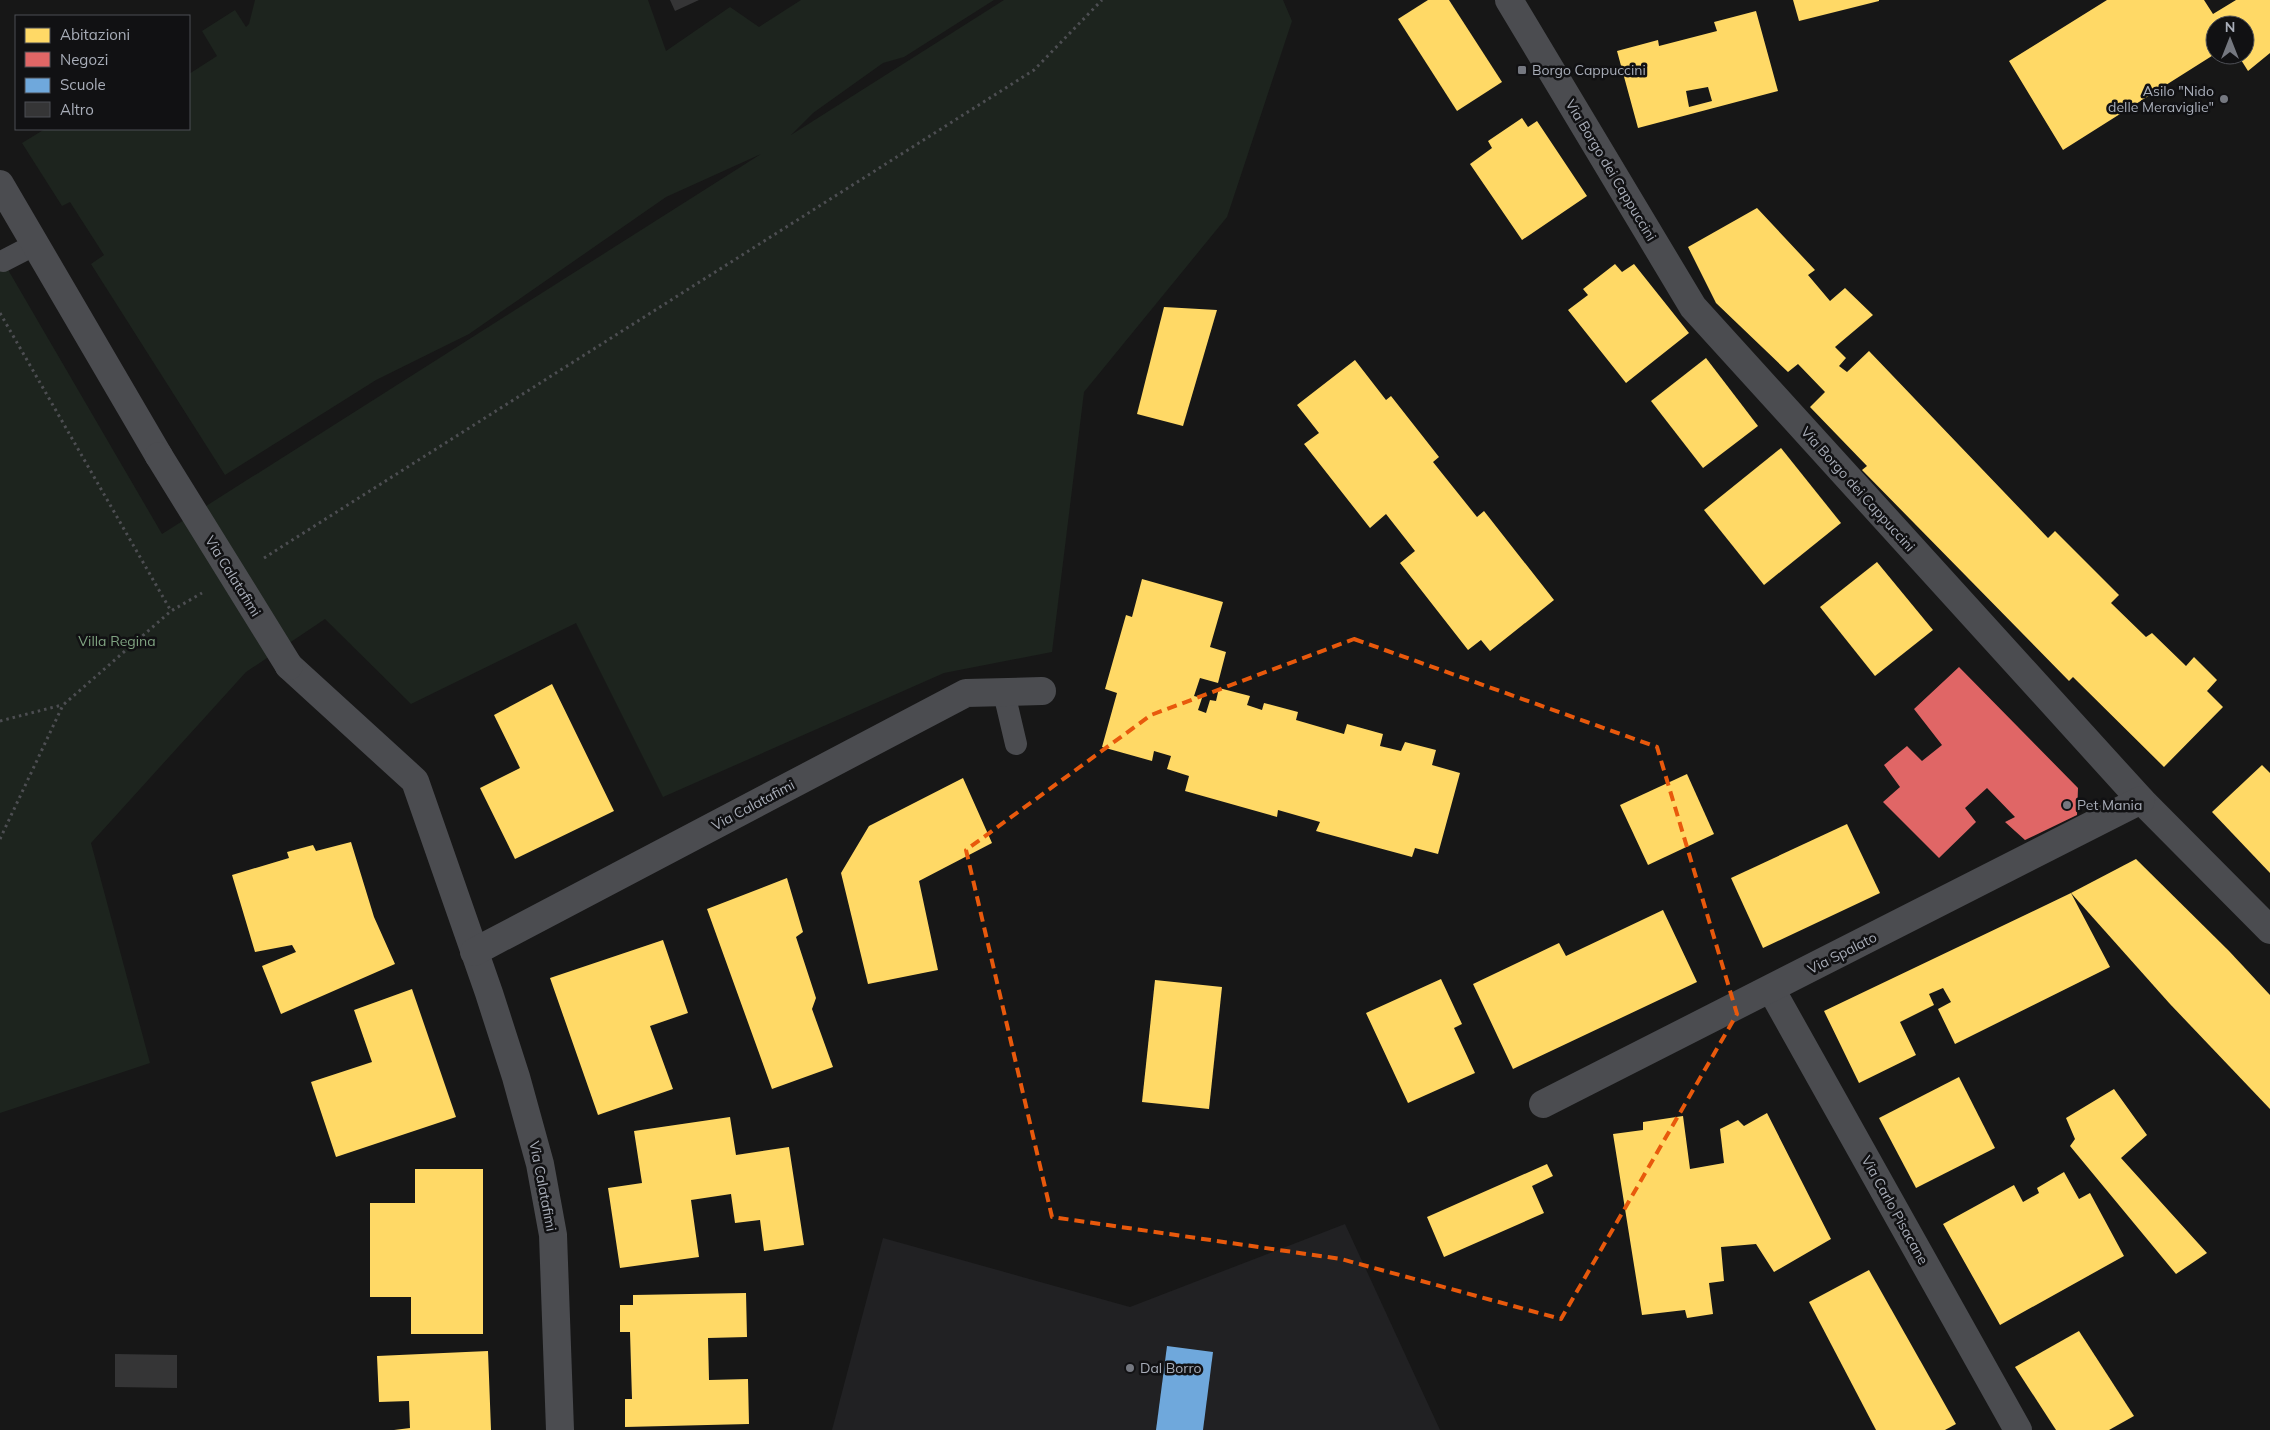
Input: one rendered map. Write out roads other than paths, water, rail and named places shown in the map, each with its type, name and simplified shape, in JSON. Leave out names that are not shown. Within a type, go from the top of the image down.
[{"type":"street","name":"Via Borgo dei Cappuccini","points":[[1512,1],[1693,308],[2141,800],[2270,930]]},
{"type":"street","name":"Via Calatafimi","points":[[0,184],[159,456],[289,666],[415,780],[516,1077],[547,1197],[553,1235],[560,1430]]},
{"type":"street","name":"Via Calatafimi","points":[[474,952],[966,693],[1042,691]]},
{"type":"street","name":"Via Spalato","points":[[1543,1104],[1771,990],[2141,800]]},
{"type":"street","name":"Via Carlo Pisacane","points":[[1771,990],[2018,1430]]},
{"type":"lane","points":[[3,261],[36,244]]},
{"type":"lane","points":[[1004,693],[1016,744]]},
{"type":"place","name":"Borgo Cappuccini","points":[[1522,70]]},
{"type":"place","name":"Asilo \"Nido delle Meraviglie\"","points":[[2224,99]]},
{"type":"place","name":"Pet Mania","points":[[2067,805]]},
{"type":"place","name":"Dal Borro","points":[[1130,1368]]},
{"type":"park label","name":"Villa Regina","points":[[117,641]]}]
